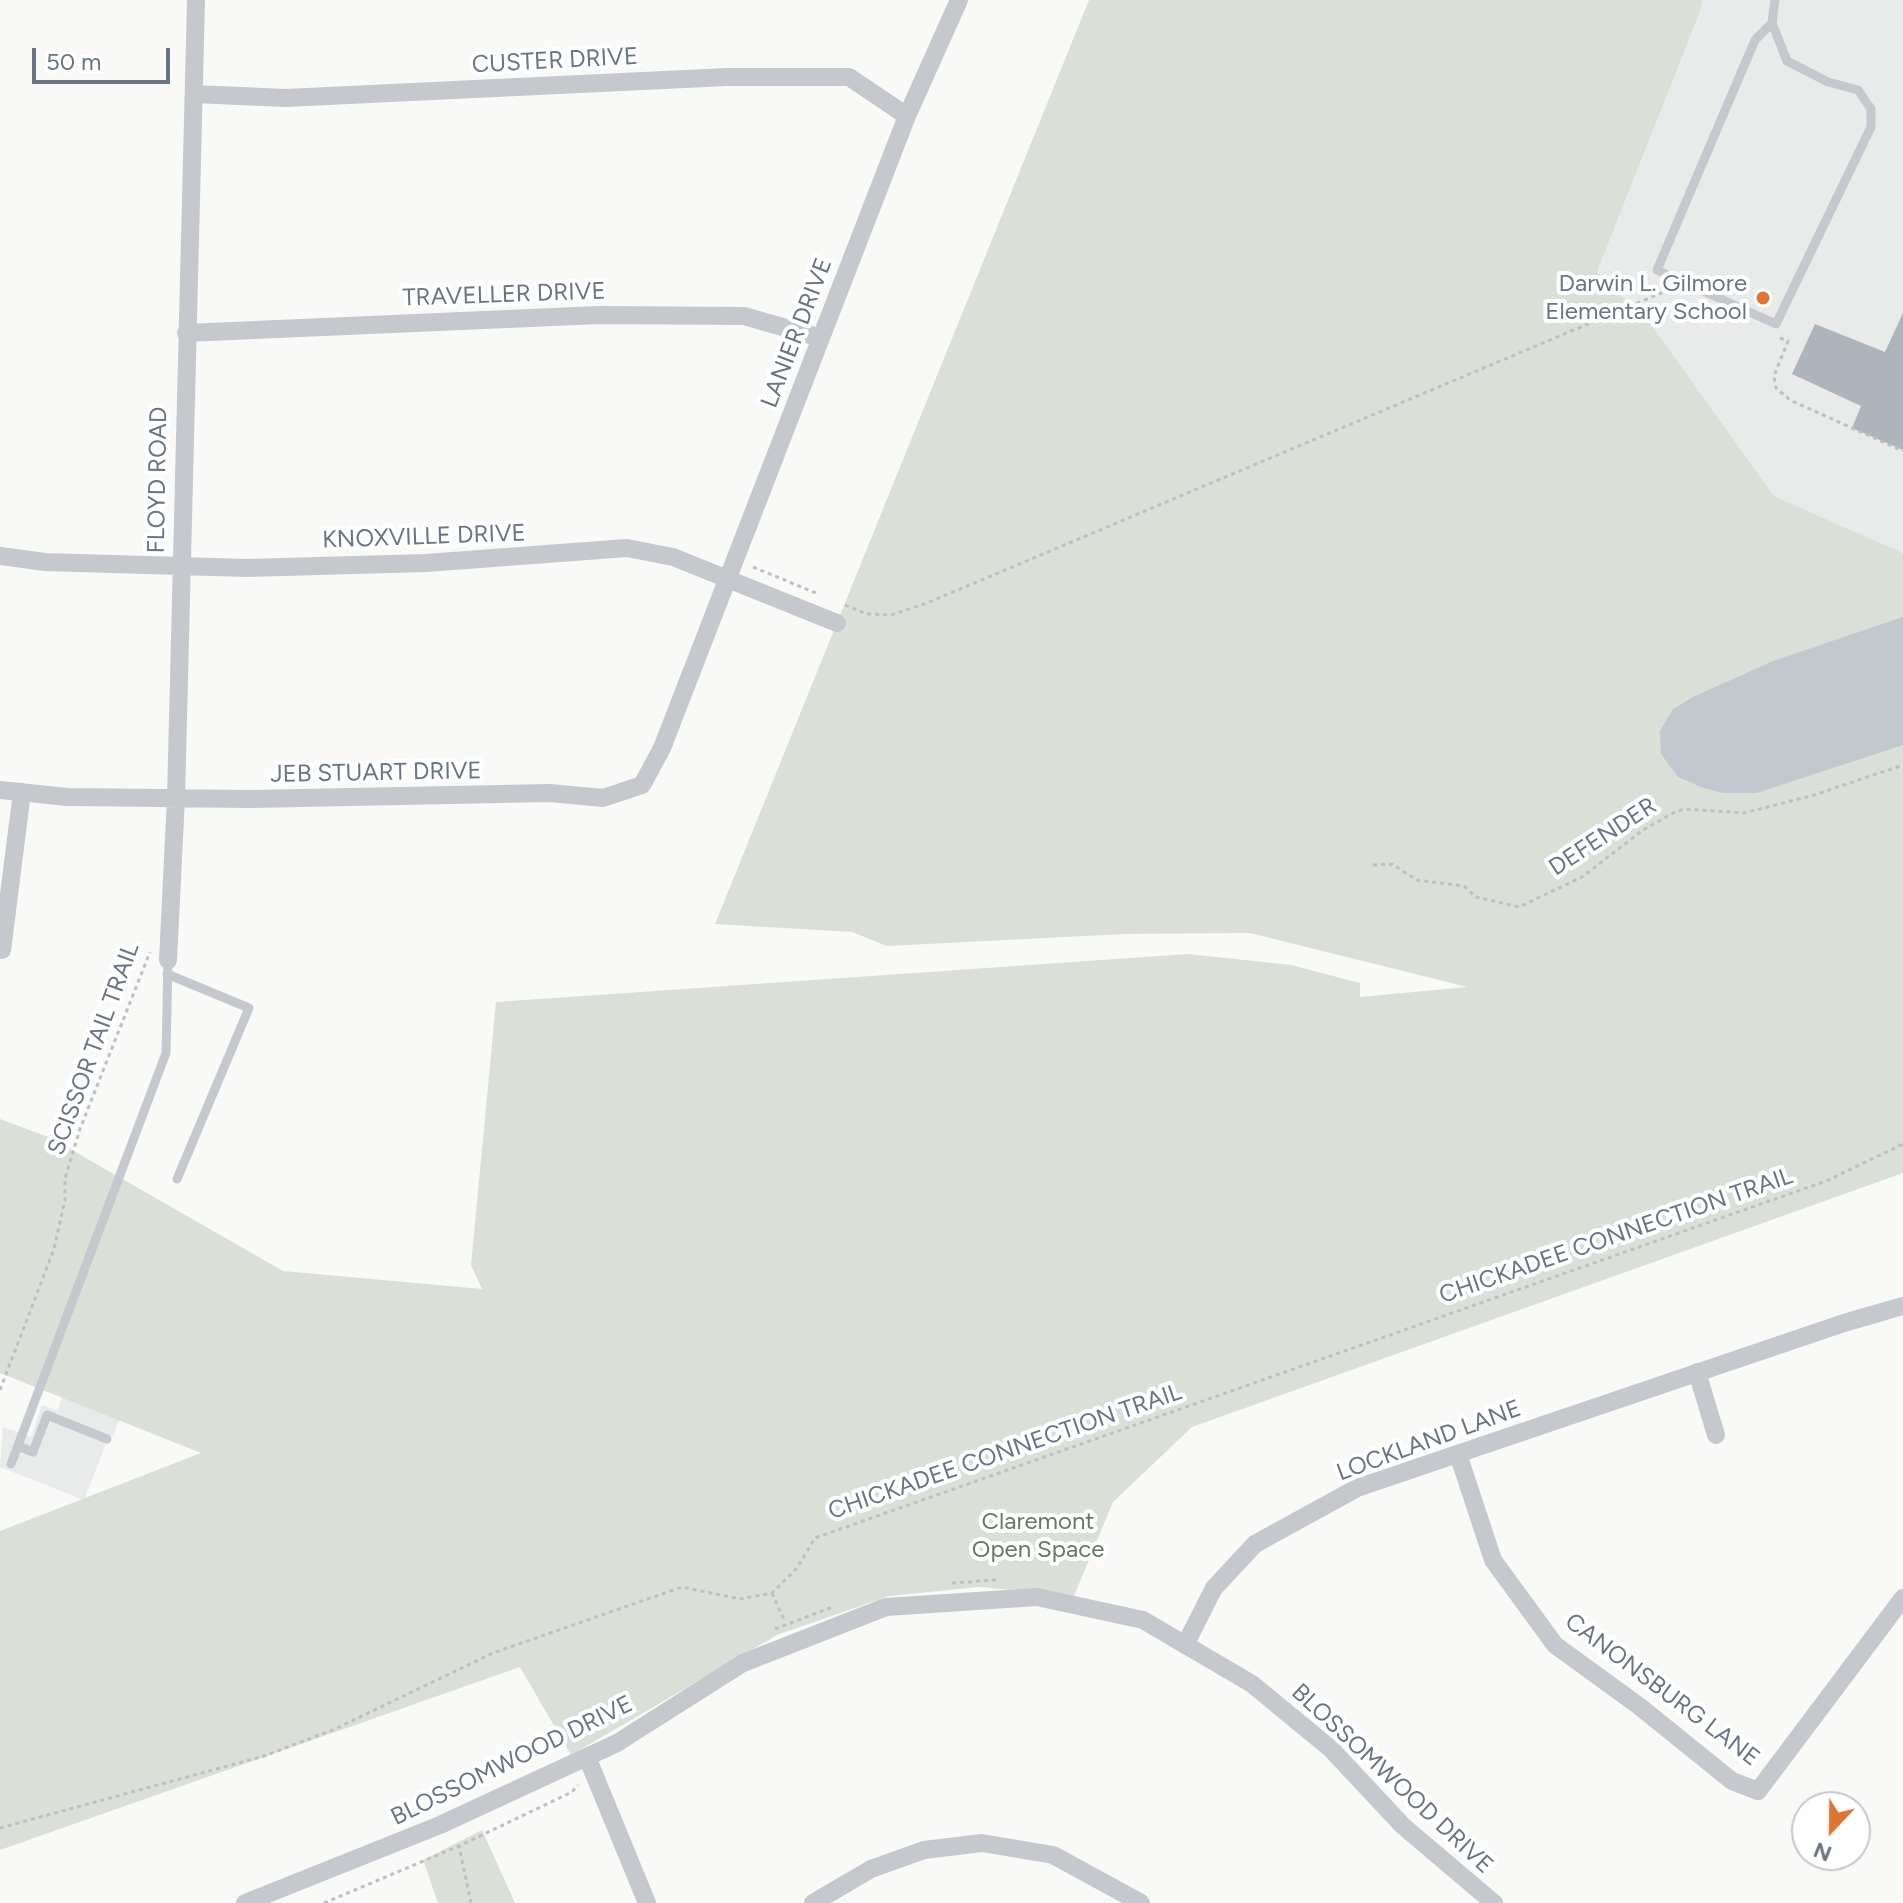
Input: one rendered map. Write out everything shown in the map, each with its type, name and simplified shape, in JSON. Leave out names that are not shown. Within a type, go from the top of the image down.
[{"type":"street","name":"FLOYD ROAD","points":[[168,967],[176,798],[196,0]]},
{"type":"street","name":"LANIER DRIVE","points":[[686,685],[907,116],[959,0]]},
{"type":"street","name":"CUSTER DRIVE","points":[[194,94],[286,98],[727,77],[849,77],[907,116]]},
{"type":"street","name":"TRAVELLER DRIVE","points":[[186,333],[599,315],[744,316],[821,338]]},
{"type":"street","name":"KNOXVILLE DRIVE","points":[[0,556],[45,562],[181,566],[426,563],[627,548],[673,557],[837,623]]},
{"type":"street","name":"JEB STUART DRIVE","points":[[0,790],[67,797],[550,793],[603,798],[642,785],[662,748],[686,685]]},
{"type":"street","points":[[2,950],[22,792]]},
{"type":"street","name":"LOCKLAND LANE","points":[[1185,1645],[1214,1588],[1255,1544],[1357,1488],[1697,1372],[1903,1306]]},
{"type":"street","points":[[1697,1372],[1716,1435]]},
{"type":"street","name":"CANONSBURG LANE","points":[[1458,1454],[1493,1560],[1555,1645],[1639,1706],[1732,1781],[1758,1791],[1903,1598]]},
{"type":"street","name":"BLOSSOMWOOD DRIVE","points":[[245,1903],[290,1896],[617,1743],[743,1663],[886,1607],[1037,1597],[1143,1620],[1252,1684],[1320,1740],[1403,1826],[1494,1903]]},
{"type":"street","points":[[587,1757],[647,1903]]},
{"type":"street","points":[[813,1903],[871,1869],[924,1850],[982,1843],[1053,1855],[1141,1903]]},
{"type":"lane","points":[[1772,23],[1755,40],[1657,270],[1776,324],[1871,127],[1871,109],[1858,90],[1828,82],[1787,61],[1772,23],[1775,0]]},
{"type":"lane","points":[[11,1464],[166,1053],[168,967],[249,1008],[177,1179]]},
{"type":"lane","points":[[18,1446],[33,1452],[47,1415],[107,1439]]},
{"type":"path","points":[[839,603],[867,614],[891,615],[927,603],[1663,290],[1677,296]]},
{"type":"path","points":[[1773,335],[1788,341],[1774,376],[1776,388],[1790,400],[1903,451]]},
{"type":"path","points":[[735,560],[825,597]]},
{"type":"path","name":"DEFENDER","points":[[1373,865],[1392,864],[1417,880],[1464,886],[1476,897],[1519,907],[1582,877],[1643,830],[1675,812],[1684,809],[1744,813],[1814,795],[1903,765]]},
{"type":"path","name":"SCISSOR TAIL TRAIL","points":[[0,1390],[54,1249],[65,1200],[65,1178],[80,1129],[153,943]]},
{"type":"path","name":"CHICKADEE CONNECTION TRAIL","points":[[772,1593],[797,1568],[815,1538],[1826,1181],[1903,1144]]},
{"type":"path","points":[[0,1828],[264,1756],[335,1729],[493,1653],[682,1587],[740,1599],[772,1593],[786,1623]]},
{"type":"path","points":[[324,1903],[459,1846],[596,1777]]},
{"type":"path","points":[[459,1846],[471,1903]]},
{"type":"shaded area","name":"Darwin L. Gilmore Elementary School","points":[[1702,0],[1903,0],[1903,553],[1774,496],[1650,323],[1597,272],[1699,16]]},
{"type":"shaded area","points":[[1903,617],[1903,745],[1757,793],[1723,793],[1701,787],[1678,777],[1661,754],[1660,731],[1673,709],[1693,697],[1773,661]]},
{"type":"shaded area","points":[[63,1395],[121,1416],[113,1436],[109,1436],[84,1500],[0,1467],[3,1427],[31,1437],[42,1405],[57,1411]]},
{"type":"green space","name":"Claremont Open Space","points":[[1089,0],[1702,0],[1699,15],[1597,272],[1650,323],[1774,496],[1903,553],[1903,1173],[1192,1427],[1113,1502],[1074,1596],[979,1587],[889,1596],[777,1635],[571,1755],[520,1667],[0,1850],[0,1531],[201,1453],[0,1373],[0,1119],[51,1138],[283,1271],[482,1289],[471,1265],[496,1002],[1188,954],[1291,965],[1360,983],[1360,997],[1467,987],[1250,933],[1125,934],[887,946],[852,932],[715,924]]},
{"type":"green space","points":[[482,1830],[515,1903],[438,1903],[423,1860]]},
{"type":"building","points":[[1903,313],[1903,450],[1852,428],[1861,406],[1792,374],[1815,324],[1885,352]]},
{"type":"place","name":"Darwin L. Gilmore Elementary School","points":[[1763,298]]}]
